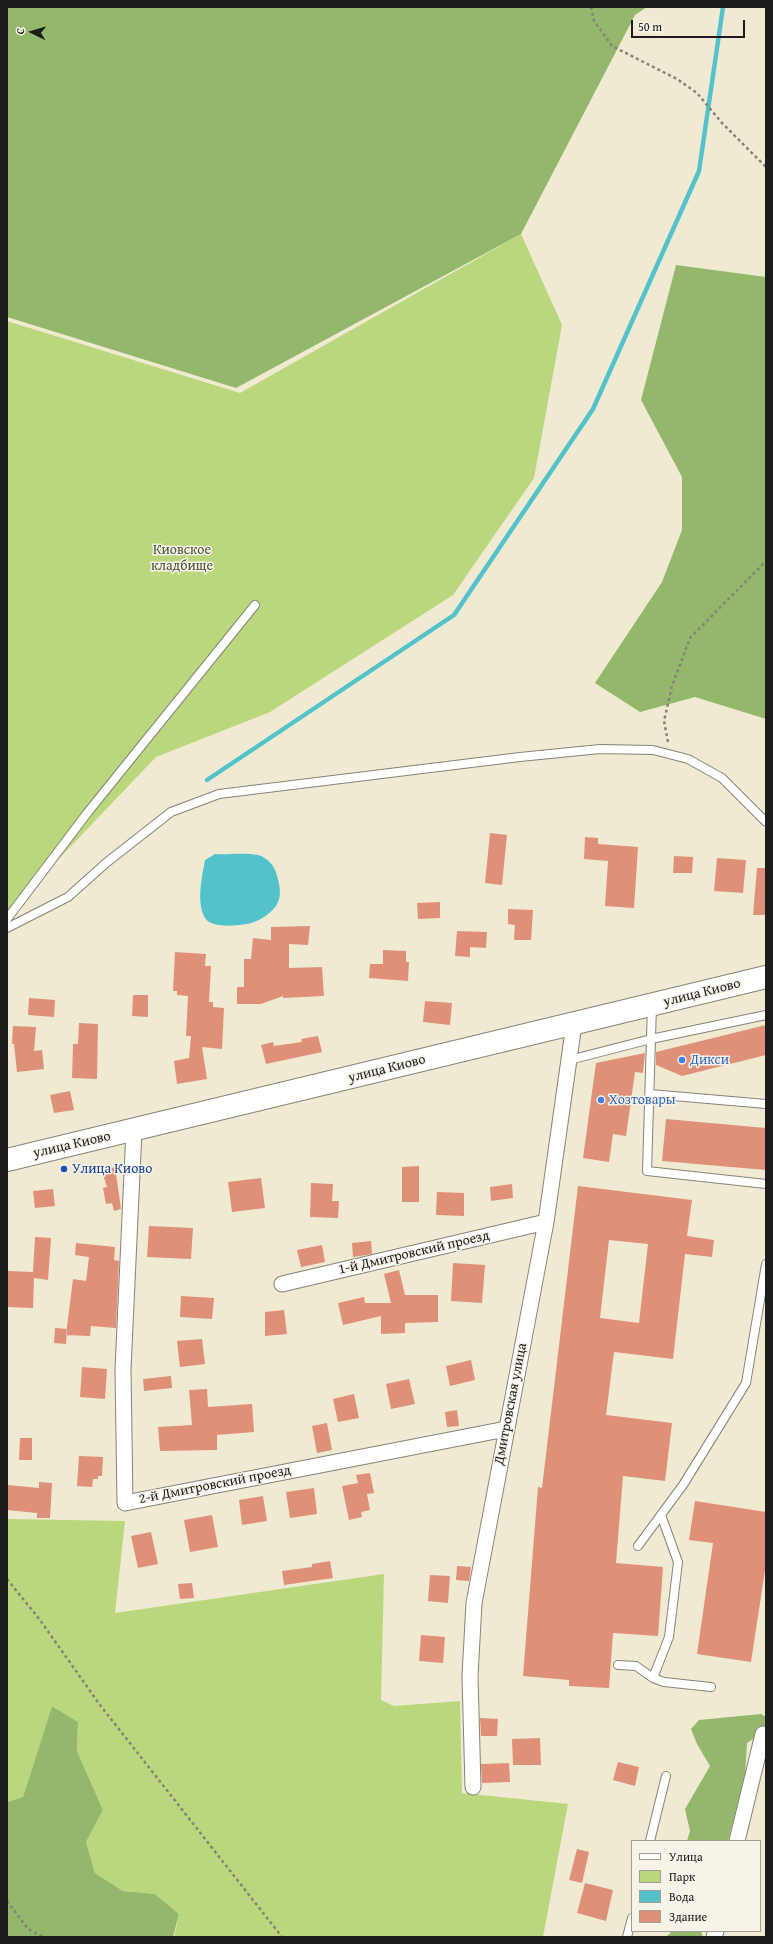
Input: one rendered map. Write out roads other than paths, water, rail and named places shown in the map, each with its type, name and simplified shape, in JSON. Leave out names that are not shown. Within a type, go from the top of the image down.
[{"type":"main road","name":"улица Киово","points":[[7,1160],[766,977]]},
{"type":"street","name":"Дмитровская улица","points":[[473,1787],[470,1676],[474,1603],[546,1222],[574,1024]]},
{"type":"street","name":"2-й Дмитровский проезд","points":[[134,1130],[123,1369],[125,1503],[506,1429]]},
{"type":"street","name":"1-й Дмитровский проезд","points":[[282,1284],[546,1222]]},
{"type":"street","points":[[737,1840],[763,1734]]},
{"type":"lane","points":[[7,919],[88,812],[255,605]]},
{"type":"lane","points":[[7,928],[68,897],[106,862],[170,812],[219,794],[512,758],[600,749],[653,750],[688,759],[722,778],[766,822]]},
{"type":"lane","points":[[652,1005],[647,1171],[766,1184]]},
{"type":"lane","points":[[569,1060],[651,1039],[766,1015]]},
{"type":"lane","points":[[650,1094],[766,1104]]},
{"type":"lane","points":[[638,1546],[683,1485],[746,1383],[766,1264]]},
{"type":"lane","points":[[654,1678],[669,1636],[678,1562],[661,1515]]},
{"type":"lane","points":[[618,1665],[636,1666],[654,1678],[664,1682],[711,1687]]},
{"type":"lane","points":[[650,1840],[666,1776]]},
{"type":"lane","points":[[627,1937],[631,1922]]},
{"type":"water","points":[[215,854],[253,854],[262,856],[270,863],[275,869],[280,891],[278,903],[272,911],[257,921],[243,925],[228,926],[214,924],[205,918],[202,912],[200,897],[202,874],[205,860]]},
{"type":"waterway","points":[[207,780],[454,615],[593,409],[699,171],[723,7]]},
{"type":"place","name":"Дикси","points":[[682,1060]]},
{"type":"place","name":"Хозтовары","points":[[601,1100]]},
{"type":"place","name":"Улица Киово","points":[[64,1169]]},
{"type":"park label","name":"Киовское кладбище","points":[[182,558]]}]
